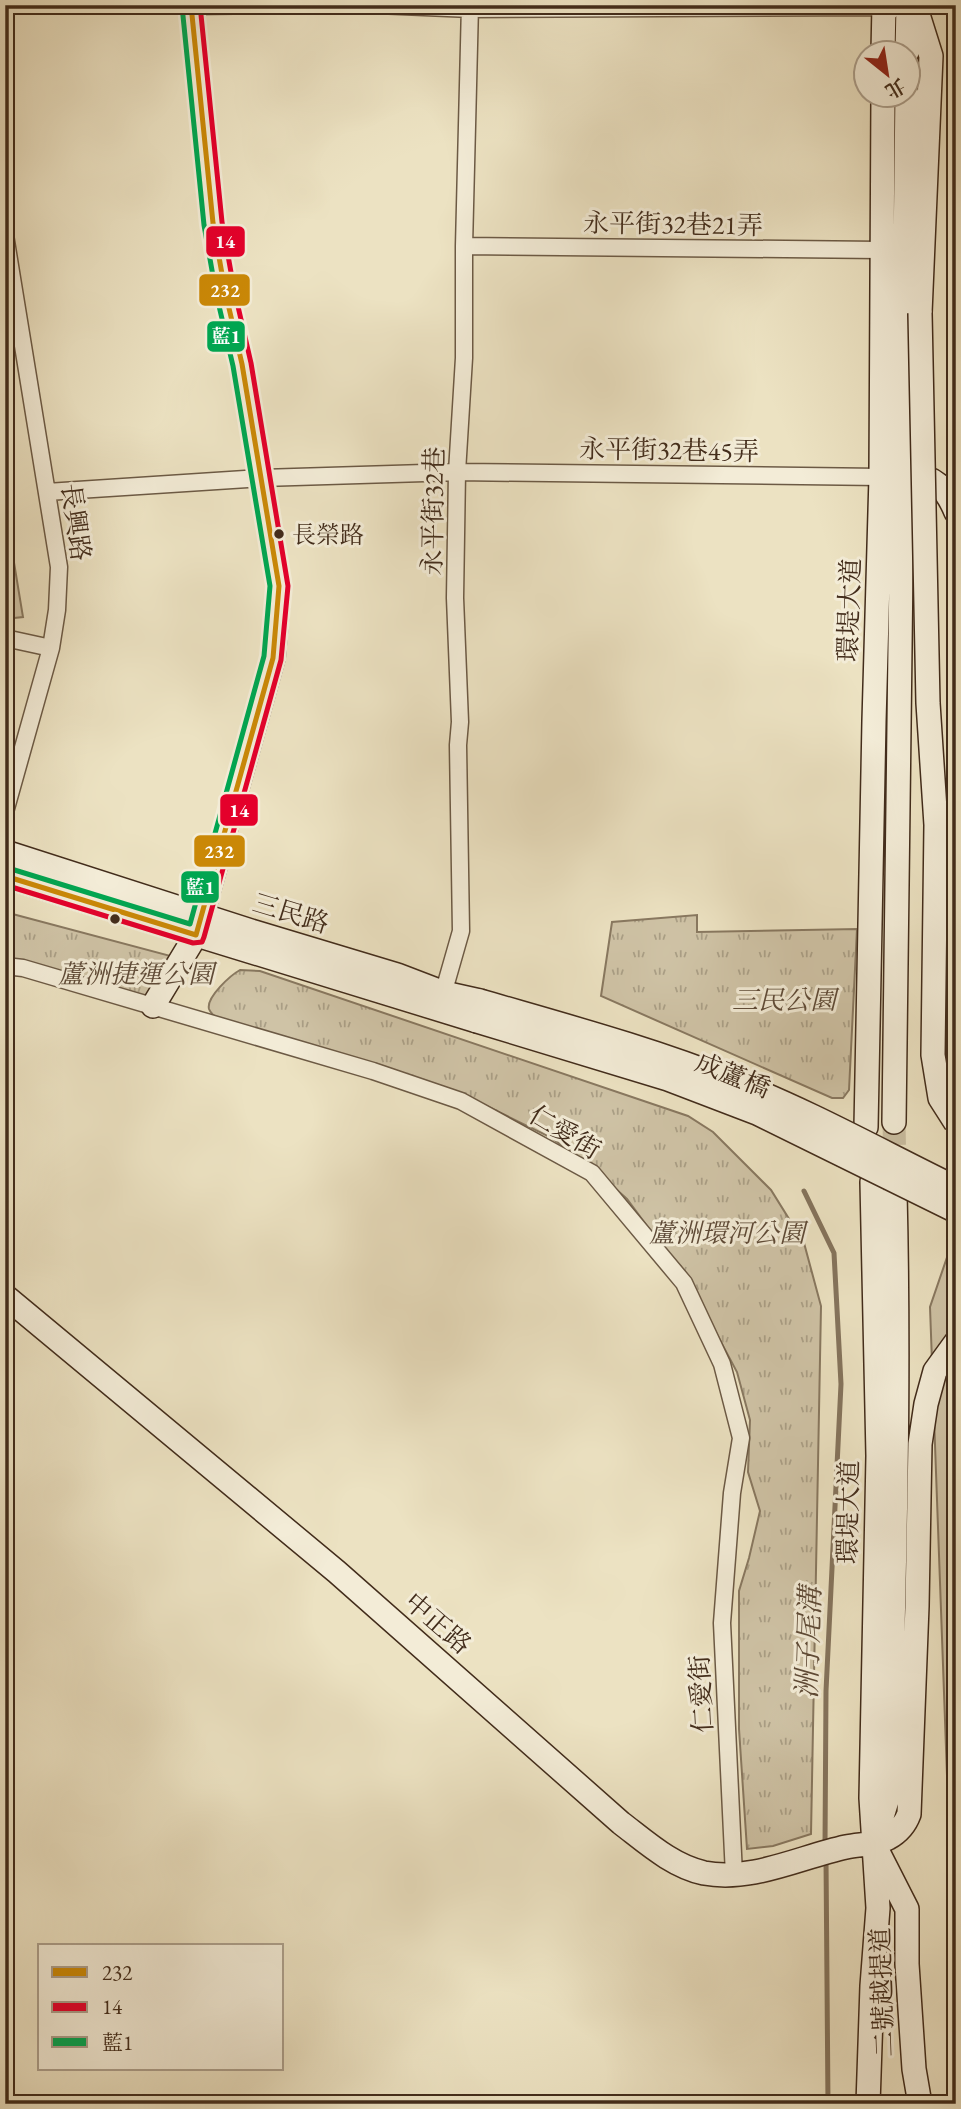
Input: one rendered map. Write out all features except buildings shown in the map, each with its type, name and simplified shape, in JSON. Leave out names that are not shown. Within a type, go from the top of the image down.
[{"type":"street","points":[[153,1006],[198,925],[273,658],[279,586],[262,478],[213,222],[191,6],[283,5]]},
{"type":"street","points":[[377,5],[884,6],[912,10]]},
{"type":"street","points":[[883,38],[884,6]]},
{"type":"street","name":"永平街32巷","points":[[441,1002],[461,931],[458,745],[460,722],[455,598],[457,472],[464,358],[464,246],[471,7]]},
{"type":"street","points":[[909,38],[912,10]]},
{"type":"street","points":[[912,10],[931,56],[920,313],[928,703],[936,825],[933,1055],[940,1098],[956,1123]]},
{"type":"street","name":"環堤大道","points":[[883,108],[881,250],[892,476],[894,1122]]},
{"type":"street","name":"環堤大道","points":[[866,1127],[874,721],[892,476],[906,108]]},
{"type":"street","name":"長興路","points":[[5,235],[59,567],[57,610],[51,648],[5,812]]},
{"type":"street","name":"永平街32巷21弄","points":[[464,246],[881,250]]},
{"type":"street","name":"永平街32巷45弄","points":[[47,492],[262,478],[457,472],[892,476]]},
{"type":"street","points":[[892,476],[925,475],[948,492],[956,512]]},
{"type":"street","points":[[5,638],[51,648]]},
{"type":"street","name":"三民路","points":[[5,852],[198,925],[441,1002],[479,1011]]},
{"type":"street","name":"三民路","points":[[5,876],[198,925]]},
{"type":"street","points":[[933,1055],[952,968],[956,920]]},
{"type":"street","name":"仁愛街","points":[[5,966],[23,968],[373,1071],[461,1101],[592,1173],[684,1283],[722,1364],[741,1438],[732,1493],[722,1623],[734,1875]]},
{"type":"street","name":"成蘆橋","points":[[479,1011],[658,1053],[735,1082],[823,1120],[956,1188]]},
{"type":"street","name":"成蘆橋","points":[[479,1011],[757,1113],[956,1211]]},
{"type":"street","name":"環堤大道","points":[[868,2104],[878,1908],[871,1798],[877,1456],[872,1182]]},
{"type":"street","name":"環堤大道","points":[[874,1843],[889,1794],[897,1462],[895,1193]]},
{"type":"street","name":"中正路","points":[[5,1296],[337,1572],[621,1823],[665,1857],[703,1872],[734,1875],[885,1840],[897,1833],[909,1814],[920,1444],[926,1404],[935,1371],[956,1342]]},
{"type":"street","name":"二號越提道","points":[[874,1843],[907,1909],[907,1964],[914,2069],[920,2104]]},
{"type":"green space","points":[[5,508],[23,617],[5,619]]},
{"type":"green space","name":"蘆洲捷運公園","points":[[5,912],[182,959],[153,1006],[5,966]]},
{"type":"green space","name":"三民公園","points":[[697,915],[697,932],[857,929],[849,1090],[843,1098],[832,1098],[601,996],[612,922]]},
{"type":"green space","name":"蘆洲環河公園","points":[[240,970],[260,971],[688,1116],[713,1132],[771,1190],[804,1243],[821,1306],[811,1834],[773,1846],[747,1849],[739,1729],[739,1591],[760,1511],[748,1472],[750,1420],[737,1372],[690,1284],[627,1199],[587,1163],[550,1137],[466,1096],[216,1017],[209,1009],[211,999],[225,981]]},
{"type":"green space","points":[[956,1231],[956,2023],[930,1307]]},
{"type":"waterway","name":"洲子尾溝","points":[[804,1191],[834,1253],[841,1384],[826,1691],[825,1846]]},
{"type":"waterway","name":"洲子尾溝","points":[[826,1859],[828,2104]]},
{"type":"tunnel","points":[[894,1122],[895,1176]]},
{"type":"transit line","name":"232","points":[[5,876],[196,935],[273,658],[279,586],[242,364],[213,223],[191,5]]},
{"type":"transit line","name":"14","points":[[5,885],[193,943],[202,942],[281,660],[288,586],[251,363],[222,222],[200,5]]},
{"type":"transit line","name":"藍1","points":[[8,868],[190,924],[264,656],[270,586],[233,366],[204,225],[182,6]]},
{"type":"place","name":"長榮路","points":[[279,534]]}]
